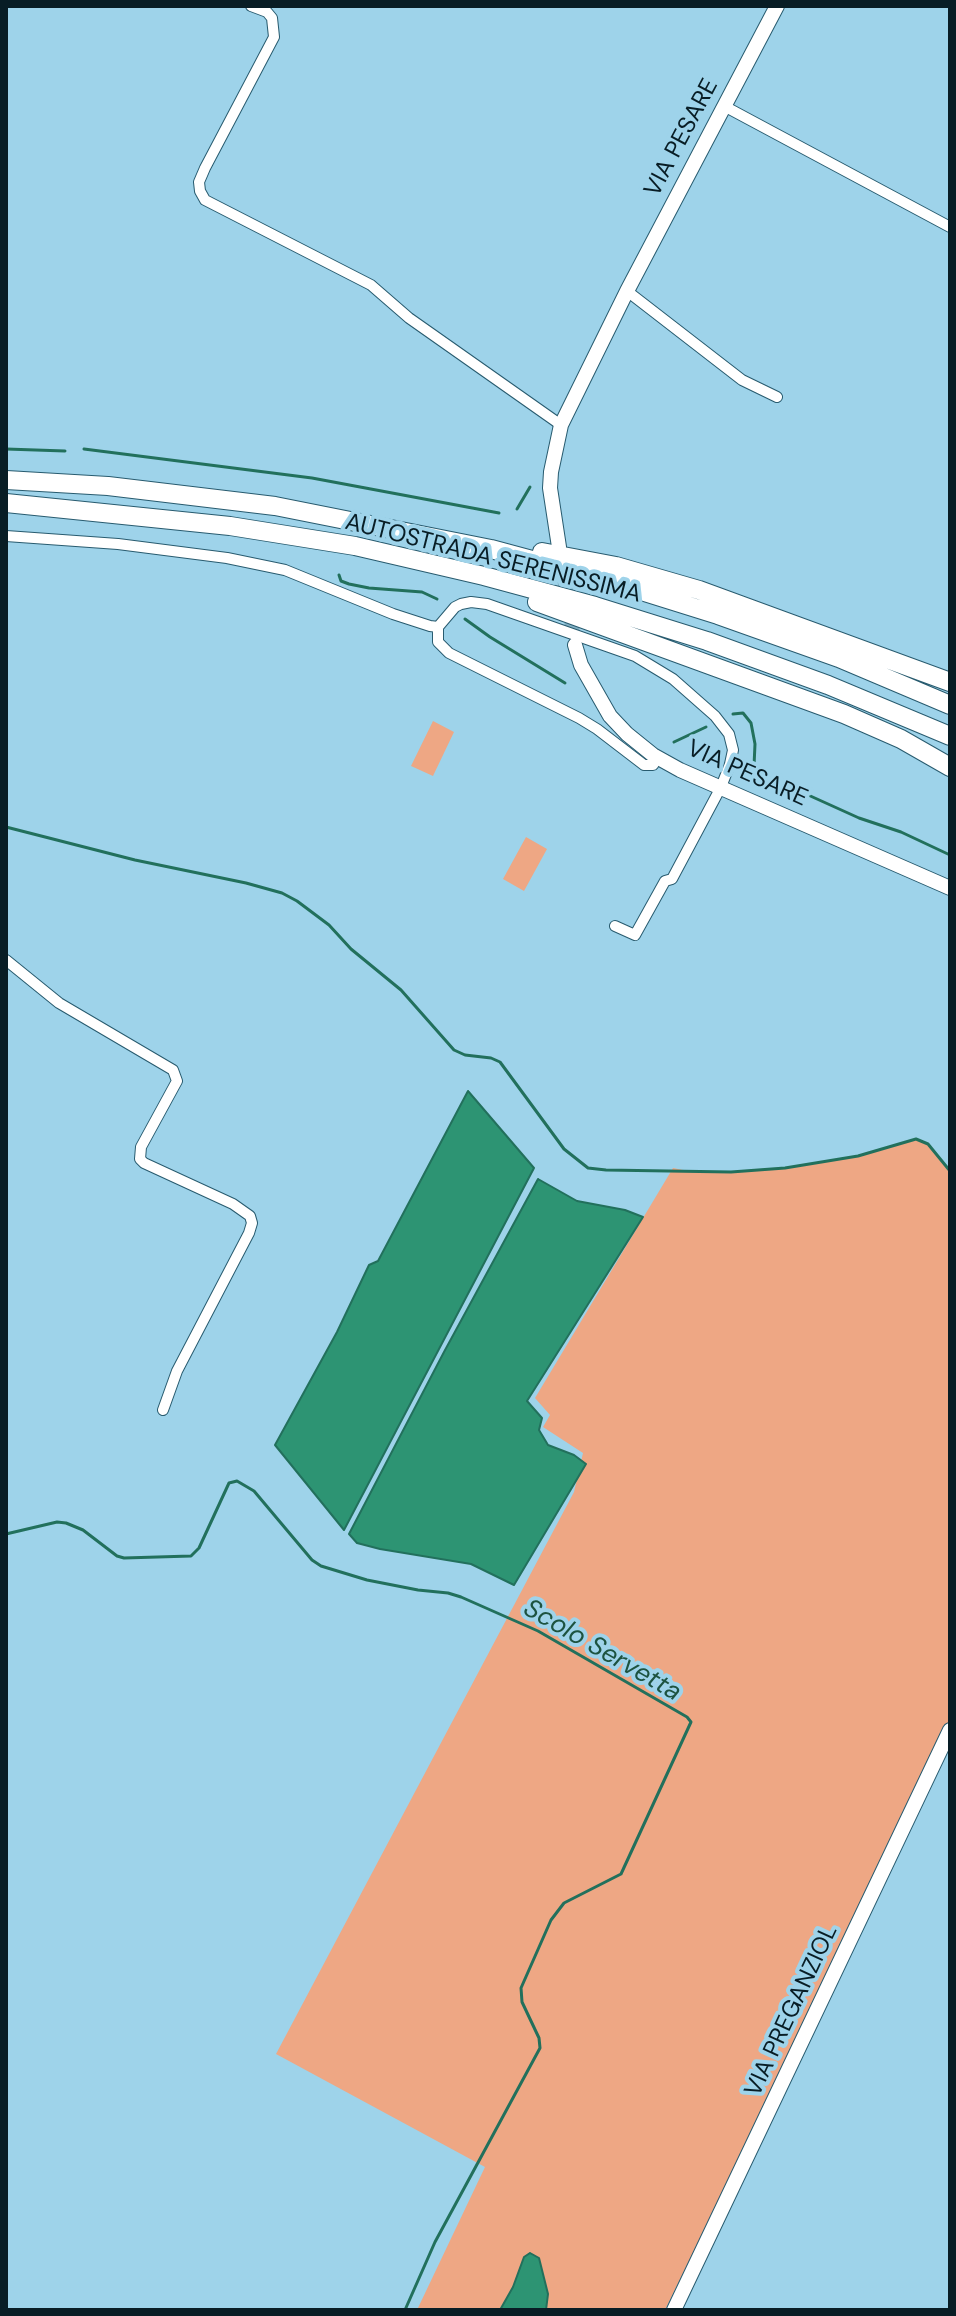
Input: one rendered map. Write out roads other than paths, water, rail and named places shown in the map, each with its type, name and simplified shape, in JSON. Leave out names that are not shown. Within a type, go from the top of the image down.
[{"type":"highway","name":"AUTOSTRADA SERENISSIMA","points":[[6,480],[108,486],[275,506],[491,549],[704,610],[839,658],[950,705]]},
{"type":"highway","name":"AUTOSTRADA SERENISSIMA","points":[[6,503],[230,526],[407,557],[595,606],[707,641],[828,685],[950,736]]},
{"type":"highway","points":[[374,524],[413,524],[616,566],[699,590],[950,682]]},
{"type":"highway","points":[[407,557],[429,571],[518,595],[844,714],[901,739],[950,767]]},
{"type":"street","points":[[251,6],[267,12],[272,18],[274,37],[199,182],[205,200],[371,285],[409,318],[561,425]]},
{"type":"street","name":"VIA PESARE","points":[[559,547],[550,488],[561,425],[627,291],[777,6]]},
{"type":"street","points":[[724,106],[950,227]]},
{"type":"street","points":[[627,291],[742,380],[777,397]]},
{"type":"street","points":[[6,536],[118,544],[227,558],[285,570],[393,614],[438,627]]},
{"type":"street","points":[[615,926],[635,935],[665,881],[672,879],[721,787],[733,750],[729,734],[694,696],[635,656],[487,604],[461,604],[438,627],[438,642],[449,653],[588,724],[644,765],[653,765],[658,757]]},
{"type":"street","name":"VIA PESARE","points":[[575,645],[581,665],[610,716],[627,734],[658,757],[950,888]]},
{"type":"street","points":[[6,960],[59,1003],[173,1070],[177,1081],[141,1147],[140,1159],[233,1204],[250,1216],[252,1223],[249,1233],[177,1371],[163,1410]]},
{"type":"street","name":"VIA PREGANZIOL","points":[[674,2310],[950,1730]]},
{"type":"waterway","points":[[6,449],[65,451]]},
{"type":"waterway","points":[[84,449],[312,478],[499,513]]},
{"type":"waterway","points":[[517,509],[530,487]]},
{"type":"waterway","points":[[339,575],[341,581],[349,584],[422,592],[437,599]]},
{"type":"waterway","points":[[465,619],[565,683]]},
{"type":"waterway","points":[[733,714],[743,713],[751,723],[755,744],[754,766],[764,775],[950,855]]},
{"type":"waterway","points":[[674,742],[706,727]]},
{"type":"waterway","points":[[6,827],[135,860],[246,883],[282,893],[297,901],[329,925],[351,949],[401,990],[454,1050],[500,1062],[564,1149],[588,1168],[731,1172],[785,1168],[858,1156],[916,1139],[928,1144],[950,1171]]},
{"type":"waterway","name":"Scolo Servetta","points":[[6,1534],[57,1522],[66,1523],[83,1530],[124,1558],[191,1556],[199,1548],[229,1483],[237,1481],[254,1491],[312,1560],[321,1566],[367,1580],[461,1597],[538,1631],[691,1722],[621,1874],[564,1903],[551,1920],[521,1988],[522,2002],[539,2038],[540,2048],[435,2242],[405,2310]]},
{"type":"tunnel","points":[[561,560],[575,645]]}]
